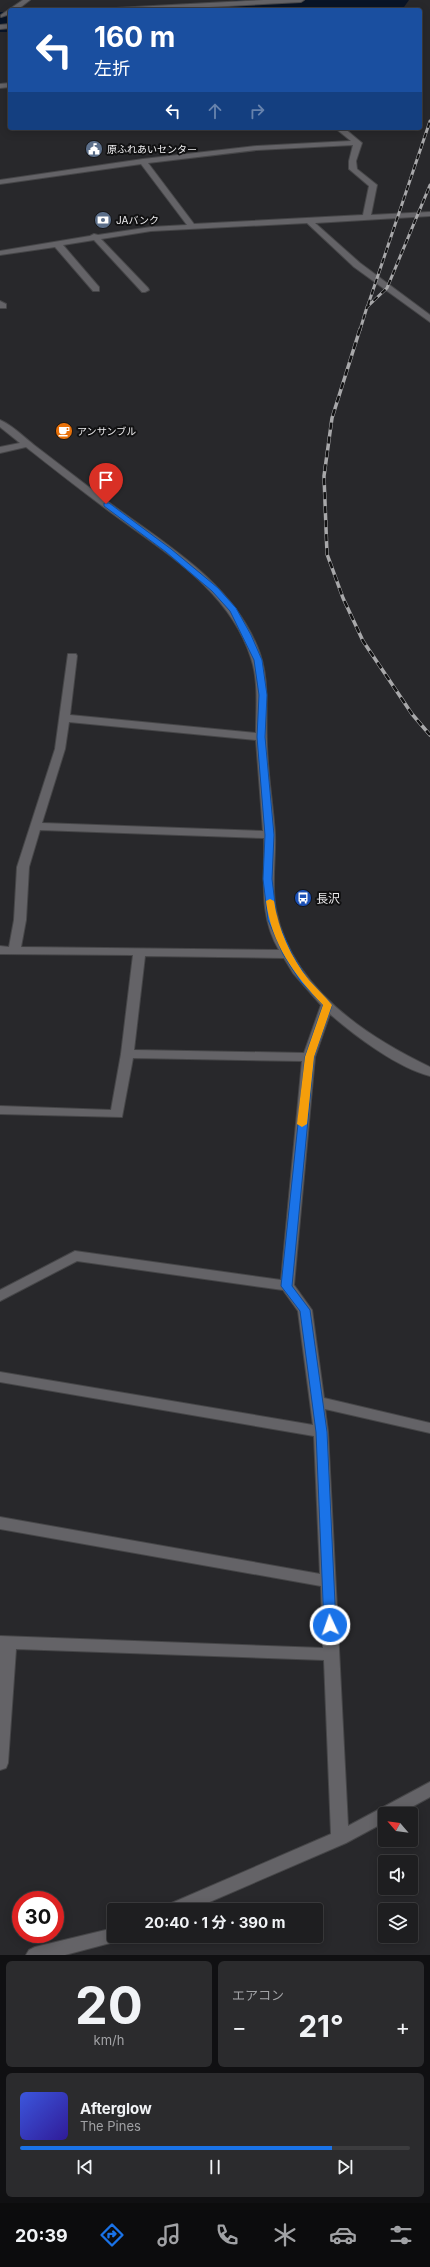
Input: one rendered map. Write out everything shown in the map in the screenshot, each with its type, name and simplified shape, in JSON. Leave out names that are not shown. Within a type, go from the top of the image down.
[{"type":"street","points":[[16,8],[27,0]]},
{"type":"street","points":[[185,8],[220,7],[301,0]]},
{"type":"street","points":[[342,130],[358,143]]},
{"type":"street","points":[[0,182],[143,161],[257,148],[358,143]]},
{"type":"street","points":[[358,143],[351,165],[353,172],[374,185],[366,217]]},
{"type":"street","points":[[143,161],[191,225]]},
{"type":"street","points":[[0,253],[57,244],[94,236],[191,225],[430,214]]},
{"type":"street","points":[[308,220],[357,265],[430,319]]},
{"type":"street","points":[[94,236],[145,290]]},
{"type":"street","points":[[57,244],[96,289]]},
{"type":"street","points":[[0,423],[168,550],[215,589],[234,610],[258,660],[263,695],[261,737],[269,835],[267,879],[272,920],[288,954],[304,980],[327,1005],[366,1038],[410,1063],[430,1072]]},
{"type":"street","points":[[0,450],[27,444]]},
{"type":"street","points":[[14,950],[20,920],[23,867],[60,749],[72,656]]},
{"type":"street","points":[[64,718],[261,737]]},
{"type":"street","points":[[36,826],[269,835]]},
{"type":"street","points":[[0,950],[139,954],[288,954]]},
{"type":"street","points":[[0,1110],[117,1114],[127,1054],[139,954]]},
{"type":"street","points":[[286,1286],[309,1057],[327,1005]]},
{"type":"street","points":[[127,1054],[309,1057]]},
{"type":"street","points":[[0,1296],[75,1256],[286,1286],[305,1310],[321,1432],[340,1838]]},
{"type":"street","points":[[0,1377],[321,1432]]},
{"type":"street","points":[[317,1402],[430,1428]]},
{"type":"street","points":[[0,1524],[328,1581]]},
{"type":"street","points":[[0,1763],[4,1643],[332,1654]]},
{"type":"street","points":[[189,1903],[340,1838],[430,1789]]},
{"type":"street","points":[[35,1955],[107,1937]]},
{"type":"waterway","points":[[265,8],[393,0]]},
{"type":"waterway","points":[[0,22],[8,22]]},
{"type":"railway","points":[[368,305],[430,121]]},
{"type":"railway","points":[[360,330],[367,307],[387,288],[430,185]]},
{"type":"railway","points":[[360,329],[332,418],[324,476],[327,554],[343,598],[363,641],[412,714],[430,735]]},
{"type":"slow traffic","points":[[270,901],[272,920],[288,954],[304,980],[327,1005],[309,1057],[302,1124]]},
{"type":"place","name":"原ふれあいセンター","points":[[94,149]]},
{"type":"place","name":"JAバンク","points":[[103,220]]},
{"type":"place","name":"アンサンブル","points":[[64,431]]},
{"type":"place","name":"長沢","points":[[303,898]]},
{"type":"route","points":[[106,504],[168,550],[215,589],[234,610],[247,635],[258,660],[263,695],[261,737],[269,835],[267,879],[272,920],[288,954],[304,980],[327,1005],[309,1057],[286,1286],[305,1310],[321,1432],[330,1625]]}]
